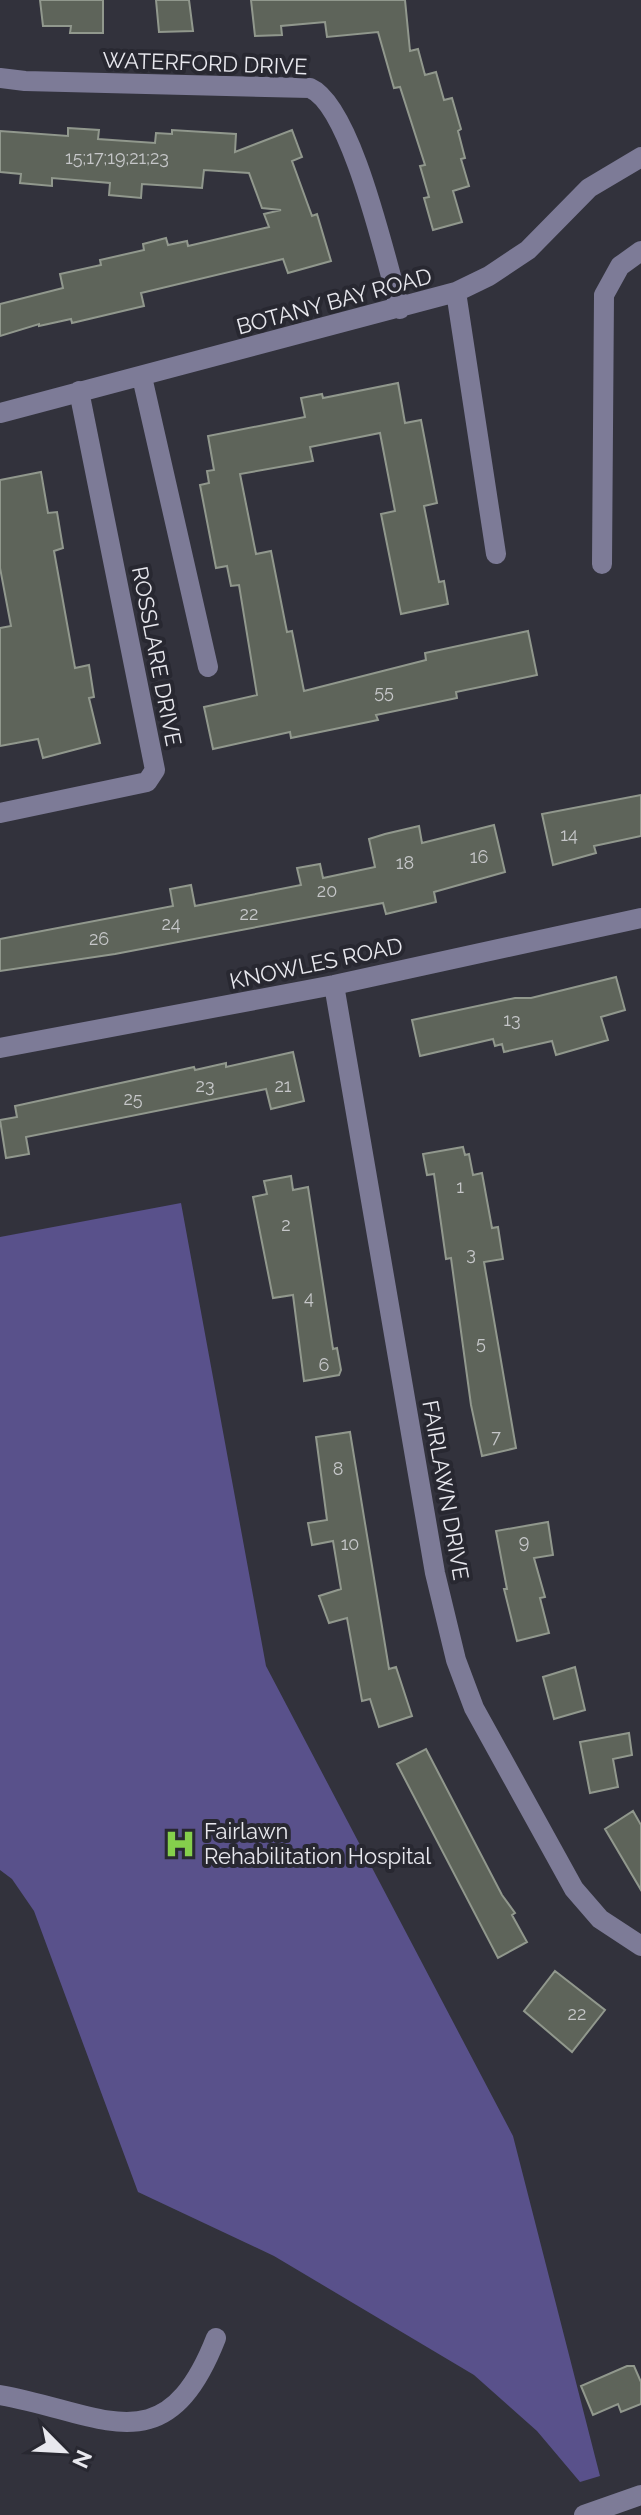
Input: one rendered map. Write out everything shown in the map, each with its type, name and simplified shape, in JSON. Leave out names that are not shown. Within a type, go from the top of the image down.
[{"type":"street","name":"WATERFORD DRIVE","points":[[0,78],[40,82],[310,88],[321,93],[336,111],[363,181],[400,309]]},
{"type":"street","name":"BOTANY BAY ROAD","points":[[0,413],[456,292],[489,276],[528,250],[589,188],[641,157]]},
{"type":"street","points":[[602,564],[604,295],[620,266],[641,251]]},
{"type":"street","points":[[456,292],[496,554]]},
{"type":"street","points":[[142,377],[208,667]]},
{"type":"street","name":"ROSSLARE DRIVE","points":[[0,813],[147,782],[155,770],[79,391]]},
{"type":"street","name":"KNOWLES ROAD","points":[[0,1048],[334,985],[641,918]]},
{"type":"street","name":"FAIRLAWN DRIVE","points":[[334,985],[435,1573],[456,1660],[474,1708],[574,1889],[600,1919],[641,1946]]},
{"type":"street","points":[[0,2395],[123,2425],[154,2418],[176,2406],[202,2374],[216,2338]]},
{"type":"street","points":[[584,2515],[641,2495]]},
{"type":"shaded area","name":"Fairlawn Rehabilitation Hospital","points":[[181,1203],[266,1666],[513,2136],[600,2476],[580,2482],[537,2431],[474,2375],[274,2256],[138,2192],[34,1911],[12,1879],[0,1870],[0,1237]]},
{"type":"building","points":[[40,0],[103,0],[103,33],[70,33],[71,26],[43,26]]},
{"type":"building","points":[[156,0],[189,0],[193,31],[159,32]]},
{"type":"building","points":[[251,0],[405,0],[410,51],[418,49],[425,75],[436,72],[444,100],[452,98],[461,129],[458,131],[465,158],[461,159],[469,186],[453,191],[462,222],[433,230],[424,198],[429,197],[420,166],[425,165],[400,87],[394,88],[378,32],[327,37],[325,22],[281,26],[282,35],[255,36]]},
{"type":"building","points":[[68,128],[99,130],[98,139],[155,143],[156,133],[172,134],[172,130],[236,134],[235,152],[292,130],[302,157],[292,161],[312,216],[317,214],[331,261],[288,273],[283,259],[141,293],[144,306],[72,323],[71,319],[39,324],[0,336],[0,304],[63,288],[60,274],[101,265],[100,260],[144,250],[143,244],[166,238],[168,245],[187,241],[188,246],[269,227],[264,214],[281,210],[262,208],[249,173],[204,170],[202,188],[142,184],[141,198],[109,195],[110,183],[52,178],[52,186],[20,183],[21,174],[0,172],[0,131],[68,136]]},
{"type":"building","points":[[398,383],[405,423],[421,420],[437,503],[424,506],[439,582],[444,581],[448,604],[401,614],[381,514],[395,511],[380,433],[310,447],[313,461],[240,474],[256,554],[271,551],[287,632],[292,631],[304,691],[426,660],[425,653],[528,631],[537,675],[456,692],[457,698],[376,715],[378,720],[291,738],[290,732],[213,749],[204,707],[257,695],[239,585],[231,586],[227,566],[216,568],[200,485],[209,483],[207,471],[214,470],[208,436],[305,417],[301,398],[322,394],[323,398]]},
{"type":"building","points":[[41,472],[48,513],[57,512],[63,548],[54,551],[75,668],[89,665],[94,697],[89,698],[100,743],[43,758],[38,739],[0,746],[0,628],[11,626],[0,568],[0,480]]},
{"type":"building","points":[[641,795],[641,836],[594,846],[596,853],[553,865],[542,814]]},
{"type":"building","points":[[494,825],[505,872],[434,892],[436,902],[386,914],[383,903],[115,954],[0,971],[0,939],[173,906],[170,889],[191,885],[195,906],[301,885],[297,868],[320,864],[323,878],[375,867],[369,839],[419,826],[422,843]]},
{"type":"building","points":[[616,977],[625,1010],[601,1017],[608,1040],[556,1055],[552,1041],[504,1052],[502,1044],[495,1046],[493,1039],[420,1056],[412,1020],[515,998],[531,998]]},
{"type":"building","points":[[293,1052],[304,1101],[271,1109],[266,1089],[26,1137],[29,1154],[6,1158],[0,1120],[17,1117],[15,1106],[194,1067],[195,1070],[226,1063],[226,1067]]},
{"type":"building","points":[[463,1147],[465,1155],[469,1154],[473,1175],[482,1173],[492,1228],[498,1227],[503,1259],[484,1262],[516,1448],[482,1456],[471,1405],[451,1258],[446,1259],[434,1174],[427,1175],[423,1154]]},
{"type":"building","points":[[291,1176],[293,1190],[308,1187],[333,1349],[337,1348],[341,1370],[339,1375],[304,1381],[293,1295],[273,1298],[253,1197],[267,1194],[264,1181]]},
{"type":"building","points":[[350,1432],[389,1669],[396,1667],[412,1716],[379,1727],[370,1699],[362,1701],[347,1618],[329,1623],[319,1596],[341,1589],[333,1541],[312,1545],[308,1523],[327,1520],[316,1437]]},
{"type":"building","points":[[548,1522],[553,1555],[534,1558],[545,1597],[540,1598],[549,1633],[517,1641],[504,1589],[507,1589],[496,1531]]},
{"type":"building","points":[[575,1667],[585,1710],[554,1719],[543,1677]]},
{"type":"building","points":[[629,1733],[632,1755],[613,1759],[618,1787],[590,1793],[580,1742]]},
{"type":"building","points":[[426,1749],[502,1895],[515,1913],[512,1915],[527,1942],[498,1958],[397,1764]]},
{"type":"building","points":[[633,1811],[641,1825],[641,1890],[605,1829]]},
{"type":"building","points":[[555,1971],[605,2010],[572,2052],[524,2011]]},
{"type":"building","points":[[627,2366],[634,2366],[641,2382],[641,2404],[621,2412],[618,2404],[593,2415],[581,2386]]},
{"type":"place","name":"Fairlawn Rehabilitation Hospital","points":[[180,1844]]}]
